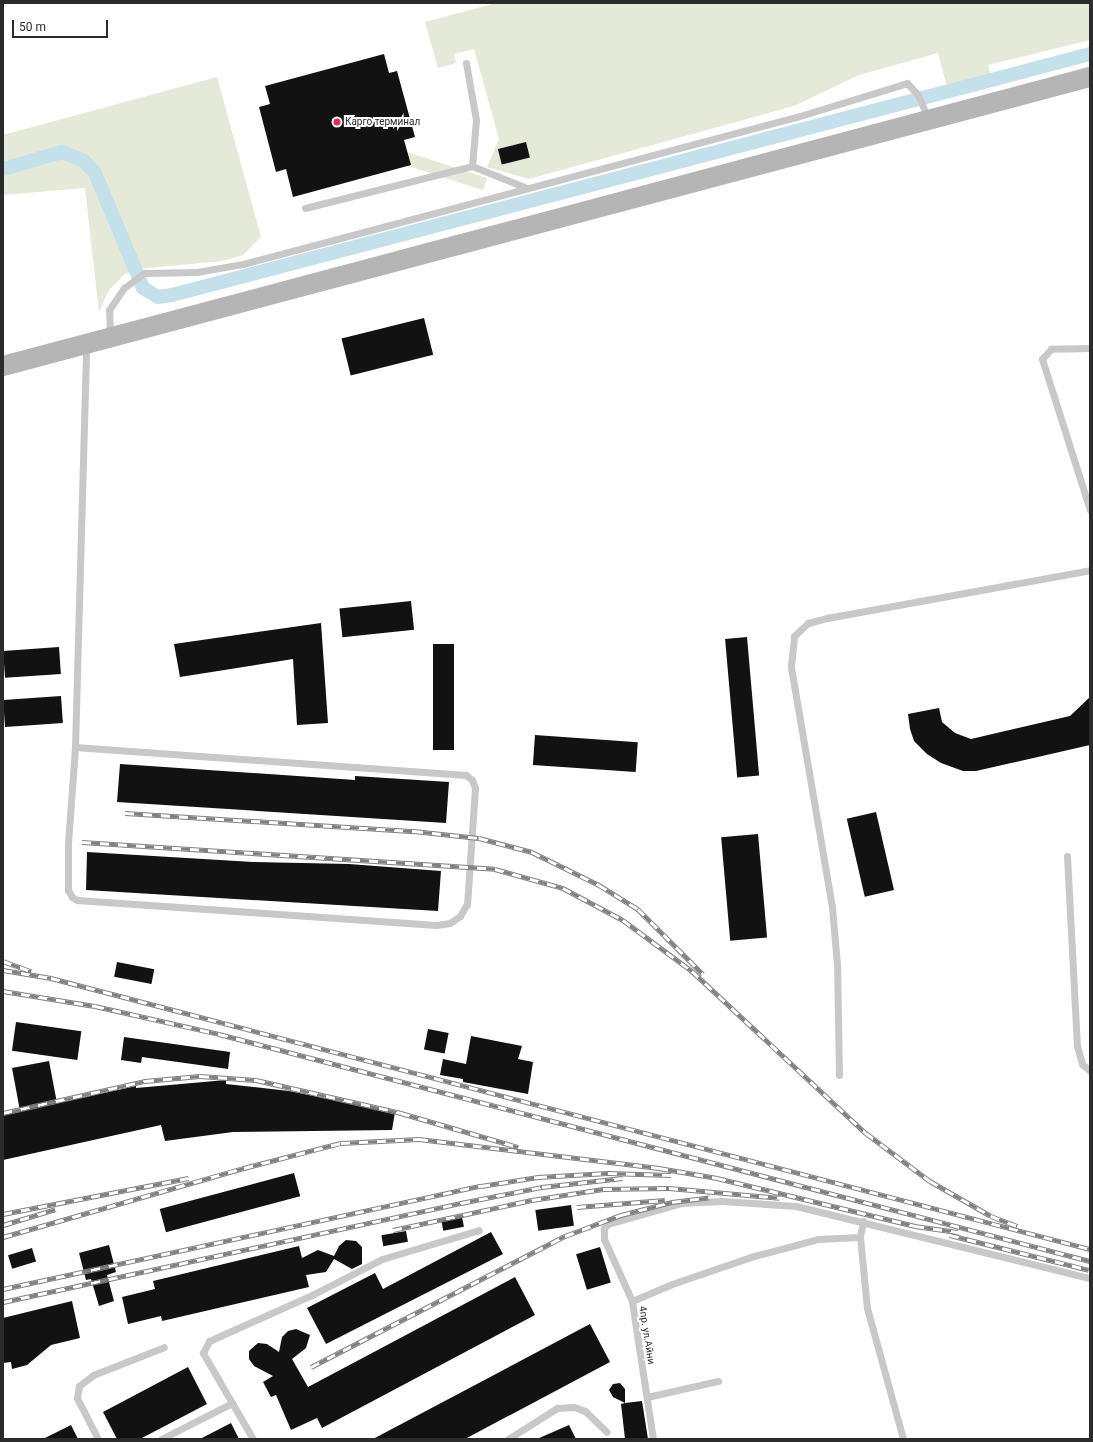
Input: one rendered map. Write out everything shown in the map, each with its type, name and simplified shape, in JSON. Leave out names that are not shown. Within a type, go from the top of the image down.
[{"type":"street","points":[[3,366],[86,342],[1090,77]]},
{"type":"lane","points":[[466,63],[476,120],[472,166]]},
{"type":"lane","points":[[110,336],[109,310],[124,288],[144,273],[197,272],[243,264],[800,116],[907,83],[918,95],[929,120]]},
{"type":"lane","points":[[305,208],[472,166],[528,188]]},
{"type":"lane","points":[[74,747],[466,775],[472,780],[475,788],[467,904],[460,916],[450,924],[436,925],[77,900],[68,890],[68,843],[74,747],[86,342]]},
{"type":"lane","points":[[1090,348],[1051,349],[1042,359],[1090,510]]},
{"type":"lane","points":[[839,1075],[837,965],[832,907],[791,666],[794,636],[808,623],[827,618],[1090,570]]},
{"type":"lane","points":[[1067,856],[1077,1046],[1082,1064],[1090,1071]]},
{"type":"lane","name":"4пр. ул.Айни","points":[[653,1439],[632,1301],[604,1239],[604,1228],[608,1224],[680,1203],[722,1201],[796,1206],[863,1221]]},
{"type":"lane","points":[[903,1439],[867,1308],[860,1237],[863,1221],[1090,1278]]},
{"type":"lane","points":[[253,1439],[203,1353],[209,1341],[312,1295],[382,1259],[479,1230]]},
{"type":"lane","points":[[632,1301],[672,1284],[754,1256],[818,1239],[860,1237]]},
{"type":"lane","points":[[98,1439],[77,1398],[78,1386],[93,1375],[164,1347]]},
{"type":"lane","points":[[647,1397],[718,1381]]},
{"type":"lane","points":[[161,1439],[232,1403]]},
{"type":"lane","points":[[508,1439],[557,1408],[574,1407],[585,1411],[607,1432]]},
{"type":"green space","points":[[496,3],[1090,3],[1090,40],[988,65],[991,75],[947,87],[938,53],[859,75],[794,106],[529,179],[487,167],[499,139],[474,49],[454,54],[456,63],[438,68],[425,22]]},
{"type":"green space","points":[[217,77],[261,237],[243,255],[223,261],[138,269],[125,274],[109,290],[99,312],[85,188],[3,195],[3,135]]},
{"type":"green space","points":[[283,112],[487,178],[483,190],[279,124]]},
{"type":"building","name":"Карго терминал","points":[[384,54],[389,73],[397,71],[415,137],[404,140],[411,165],[293,197],[286,169],[276,172],[259,107],[270,104],[265,86]]},
{"type":"building","points":[[526,142],[530,158],[502,165],[498,149]]},
{"type":"building","points":[[424,318],[433,355],[351,375],[342,339]]},
{"type":"building","points":[[411,601],[414,630],[342,637],[339,609]]},
{"type":"building","points":[[321,623],[328,723],[297,725],[293,659],[180,677],[174,644]]},
{"type":"building","points":[[747,637],[759,775],[737,777],[725,639]]},
{"type":"building","points":[[433,644],[454,644],[454,750],[433,750]]},
{"type":"building","points":[[59,647],[61,674],[5,678],[3,651]]},
{"type":"building","points":[[61,696],[63,723],[5,727],[3,700]]},
{"type":"building","points":[[1090,697],[1090,745],[976,771],[963,771],[941,763],[927,754],[914,741],[910,729],[908,714],[939,708],[942,722],[955,733],[971,739],[1070,716]]},
{"type":"building","points":[[535,735],[638,742],[636,772],[533,765]]},
{"type":"building","points":[[120,764],[355,780],[355,776],[449,782],[446,823],[117,802]]},
{"type":"building","points":[[876,812],[894,890],[865,897],[847,819]]},
{"type":"building","points":[[758,834],[767,938],[730,941],[721,837]]},
{"type":"building","points":[[87,852],[253,862],[349,864],[441,871],[438,911],[86,890]]},
{"type":"building","points":[[117,962],[154,969],[151,984],[114,977]]},
{"type":"building","points":[[16,1022],[81,1031],[77,1060],[12,1051]]},
{"type":"building","points":[[428,1029],[449,1033],[445,1054],[424,1050]]},
{"type":"building","points":[[471,1036],[522,1046],[518,1059],[533,1062],[528,1094],[463,1082],[463,1079],[440,1075],[443,1059],[466,1064]]},
{"type":"building","points":[[124,1037],[230,1052],[228,1069],[142,1057],[141,1063],[121,1060]]},
{"type":"building","points":[[49,1061],[57,1103],[136,1086],[136,1088],[226,1080],[226,1084],[289,1091],[395,1112],[392,1130],[233,1132],[165,1141],[161,1125],[3,1160],[3,1115],[20,1111],[12,1068]]},
{"type":"building","points":[[294,1173],[300,1196],[166,1232],[160,1209]]},
{"type":"building","points":[[571,1205],[574,1226],[538,1231],[535,1210]]},
{"type":"building","points":[[462,1217],[464,1227],[443,1231],[441,1221]]},
{"type":"building","points":[[406,1231],[408,1242],[383,1246],[381,1235]]},
{"type":"building","points":[[491,1232],[503,1254],[326,1344],[307,1308],[375,1273],[383,1289]]},
{"type":"building","points":[[346,1240],[356,1241],[362,1247],[362,1264],[352,1269],[334,1259],[326,1272],[306,1275],[309,1287],[162,1321],[161,1316],[128,1324],[122,1297],[155,1289],[153,1281],[299,1246],[302,1258],[318,1250],[334,1256],[339,1246]]},
{"type":"building","points":[[109,1245],[116,1272],[107,1275],[114,1301],[99,1306],[91,1279],[86,1280],[79,1253]]},
{"type":"building","points":[[600,1247],[611,1282],[587,1290],[576,1254]]},
{"type":"building","points":[[32,1248],[36,1261],[12,1269],[8,1255]]},
{"type":"building","points":[[515,1277],[535,1315],[322,1428],[317,1418],[291,1430],[276,1395],[271,1397],[263,1382],[273,1376],[254,1366],[249,1359],[249,1351],[258,1343],[267,1344],[279,1352],[282,1337],[288,1331],[296,1329],[310,1335],[306,1348],[292,1359],[308,1387]]},
{"type":"building","points":[[72,1301],[80,1338],[51,1345],[27,1365],[12,1369],[11,1362],[3,1363],[3,1318]]},
{"type":"building","points":[[590,1324],[610,1362],[465,1439],[373,1439]]},
{"type":"building","points":[[188,1367],[207,1404],[140,1439],[117,1439],[103,1412]]},
{"type":"building","points":[[620,1383],[625,1389],[625,1403],[613,1397],[609,1390],[613,1384]]},
{"type":"building","points":[[642,1401],[648,1439],[625,1439],[621,1404]]},
{"type":"building","points":[[231,1423],[239,1439],[200,1439]]},
{"type":"building","points":[[71,1425],[78,1439],[43,1439]]},
{"type":"building","points":[[569,1425],[576,1439],[537,1439]]},
{"type":"waterway","points":[[3,169],[62,152],[84,161],[95,173],[143,288],[158,297],[172,295],[1090,54]]},
{"type":"railway","points":[[125,813],[414,831],[479,838],[532,852],[599,885],[638,909],[703,974]]},
{"type":"railway","points":[[82,842],[495,869],[563,888],[623,920],[692,971],[866,1133],[930,1181],[991,1216],[1017,1226]]},
{"type":"railway","points":[[3,961],[31,971]]},
{"type":"railway","points":[[3,970],[51,978],[1090,1249]]},
{"type":"railway","points":[[3,991],[95,1006],[219,1034],[1090,1261]]},
{"type":"railway","points":[[3,1113],[145,1081],[200,1076],[256,1080],[401,1113],[518,1147]]},
{"type":"railway","points":[[3,1237],[244,1168],[341,1143],[419,1139],[659,1168],[717,1178],[915,1226],[958,1232]]},
{"type":"railway","points":[[3,1289],[481,1186],[538,1177],[608,1173],[671,1175]]},
{"type":"railway","points":[[3,1214],[189,1178]]},
{"type":"railway","points":[[3,1302],[461,1203],[542,1187],[622,1178]]},
{"type":"railway","points":[[393,1230],[532,1200],[603,1189],[669,1188],[780,1198]]},
{"type":"railway","points":[[311,1367],[565,1236],[621,1215],[672,1202],[710,1197]]},
{"type":"railway","points":[[577,1207],[665,1200]]},
{"type":"railway","points":[[3,1225],[56,1209]]},
{"type":"railway","points":[[950,1235],[1089,1270]]},
{"type":"place","name":"Карго терминал","points":[[337,122]]}]
